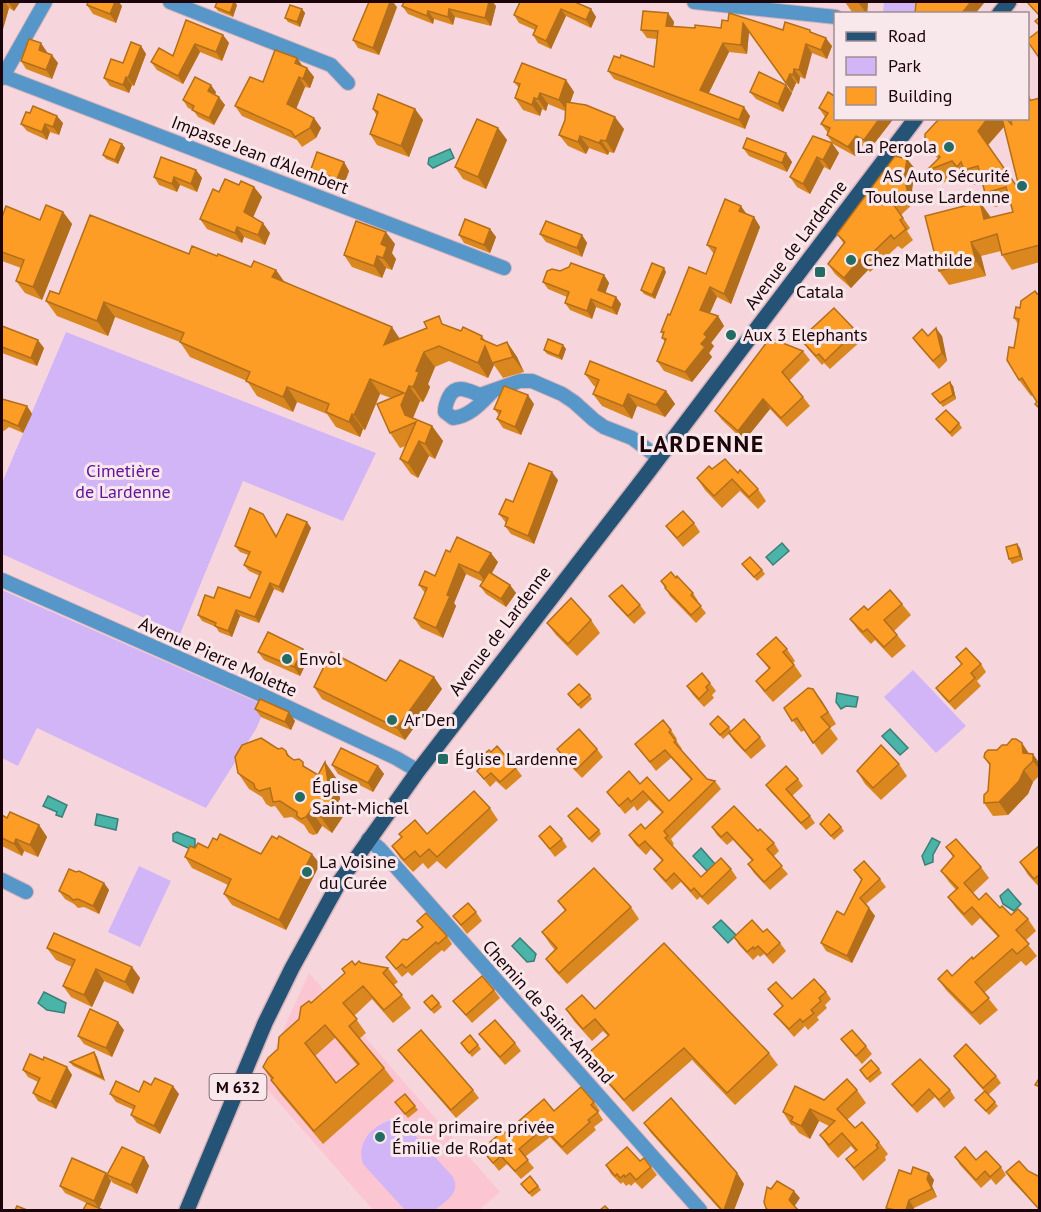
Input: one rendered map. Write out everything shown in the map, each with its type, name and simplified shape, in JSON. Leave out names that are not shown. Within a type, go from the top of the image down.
[{"type":"main road","name":"Avenue de Lardenne","points":[[187,1210],[265,1023],[292,968],[340,881],[368,839],[914,120]]},
{"type":"street","points":[[2,77],[45,2]]},
{"type":"street","points":[[170,2],[332,65],[348,83]]},
{"type":"street","points":[[694,2],[813,8],[834,16]]},
{"type":"street","name":"Impasse Jean d'Alembert","points":[[2,77],[504,268]]},
{"type":"street","points":[[492,392],[519,381],[532,381],[562,394],[599,423],[632,438],[659,458]]},
{"type":"street","name":"Avenue Pierre Molette","points":[[2,580],[249,689],[396,758],[418,771]]},
{"type":"street","name":"Chemin de Saint-Amand","points":[[368,839],[380,849],[700,1210]]},
{"type":"street","points":[[2,880],[26,892]]},
{"type":"shaded area","points":[[450,149],[454,158],[433,168],[428,164],[429,158]]},
{"type":"shaded area","points":[[782,543],[789,551],[773,565],[766,557]]},
{"type":"shaded area","points":[[837,693],[858,697],[856,707],[846,706],[841,709],[836,702]]},
{"type":"shaded area","points":[[890,729],[908,748],[900,755],[882,736]]},
{"type":"shaded area","points":[[48,796],[67,805],[62,817],[56,815],[57,812],[43,806]]},
{"type":"shaded area","points":[[97,814],[118,819],[116,830],[95,825]]},
{"type":"shaded area","points":[[177,832],[195,839],[195,847],[190,849],[173,841],[173,834]]},
{"type":"shaded area","points":[[932,838],[940,842],[933,855],[933,862],[925,865],[922,856]]},
{"type":"shaded area","points":[[701,848],[715,864],[707,871],[693,856]]},
{"type":"shaded area","points":[[1008,889],[1021,904],[1014,911],[1003,904],[1000,896]]},
{"type":"shaded area","points":[[721,920],[736,935],[728,943],[713,927]]},
{"type":"shaded area","points":[[520,938],[536,954],[534,961],[527,962],[512,946]]},
{"type":"shaded area","name":"École primaire privée Émilie de Rodat","points":[[309,973],[500,1192],[479,1210],[373,1210],[260,1081]]},
{"type":"shaded area","points":[[44,992],[66,1003],[64,1013],[47,1010],[38,1003]]},
{"type":"green space","points":[[884,2],[924,2],[923,12],[883,12]]},
{"type":"green space","name":"Cimetière de Lardenne","points":[[66,332],[376,453],[343,521],[243,481],[180,634],[2,554],[2,483]]},
{"type":"green space","points":[[2,590],[266,706],[256,729],[206,808],[37,728],[18,766],[2,758]]},
{"type":"green space","points":[[913,670],[966,726],[936,753],[884,697]]},
{"type":"green space","points":[[139,866],[171,881],[140,947],[108,932]]},
{"type":"green space","points":[[391,1120],[398,1120],[405,1124],[453,1177],[454,1192],[435,1210],[405,1210],[363,1164],[362,1149],[367,1136],[377,1126]]},
{"type":"building","points":[[88,2],[115,2],[110,14],[87,5]]},
{"type":"building","points":[[217,2],[234,2],[230,13],[215,7]]},
{"type":"building","points":[[369,2],[390,2],[373,48],[353,40]]},
{"type":"building","points":[[404,2],[489,2],[485,18],[449,9],[448,17],[428,11],[427,16],[402,6]]},
{"type":"building","points":[[520,2],[575,2],[591,9],[586,20],[561,9],[546,41],[533,35],[537,26],[514,15]]},
{"type":"building","points":[[916,2],[971,2],[963,12],[915,12]]},
{"type":"building","points":[[1027,2],[1040,2],[1040,16]]},
{"type":"building","points":[[290,5],[302,9],[297,22],[285,18]]},
{"type":"building","points":[[643,11],[668,13],[666,26],[695,28],[695,25],[721,28],[722,20],[728,21],[729,13],[783,30],[785,22],[826,38],[821,50],[806,44],[799,70],[794,69],[793,75],[790,74],[786,83],[743,23],[741,45],[723,43],[700,90],[744,107],[739,120],[608,71],[614,56],[620,58],[621,55],[654,67],[658,31],[641,30]]},
{"type":"building","points":[[186,20],[223,35],[216,52],[195,44],[178,76],[151,62],[159,48],[173,56]]},
{"type":"building","points":[[1040,30],[1040,59],[1029,43],[1029,38]]},
{"type":"building","points":[[29,39],[41,43],[39,50],[52,55],[46,70],[21,61]]},
{"type":"building","points":[[131,42],[141,46],[123,85],[104,78],[111,59],[123,63]]},
{"type":"building","points":[[275,50],[297,58],[295,63],[307,68],[303,79],[299,77],[287,104],[314,118],[310,128],[295,137],[291,131],[235,106],[250,77],[263,82]]},
{"type":"building","points":[[522,63],[566,80],[559,100],[540,93],[538,99],[534,98],[532,105],[515,98],[520,84],[514,82]]},
{"type":"building","points":[[759,72],[786,85],[778,104],[750,92]]},
{"type":"building","points":[[195,77],[211,85],[208,91],[219,97],[209,118],[192,110],[194,106],[183,100]]},
{"type":"building","points":[[828,92],[834,96],[834,120],[879,120],[864,140],[856,136],[848,147],[827,135],[830,128],[821,124],[828,113],[819,108]]},
{"type":"building","points":[[378,94],[415,109],[401,146],[370,134],[378,112],[373,109]]},
{"type":"building","points":[[1040,98],[1040,245],[1002,255],[997,234],[971,242],[976,261],[939,271],[925,216],[980,202],[984,219],[1013,212],[1006,187],[985,193],[978,166],[964,170],[961,162],[957,167],[952,161],[926,171],[940,157],[925,142],[925,134],[938,120],[986,120],[978,131],[1020,191],[1002,120],[1008,120],[1012,125],[1011,120],[1029,120],[1029,101]]},
{"type":"building","points":[[566,102],[586,105],[615,117],[606,141],[601,140],[599,143],[580,136],[578,142],[559,135],[565,120]]},
{"type":"building","points":[[33,106],[57,116],[53,127],[45,124],[42,132],[21,124],[26,112],[30,113]]},
{"type":"building","points":[[477,119],[498,128],[478,177],[455,167]]},
{"type":"building","points":[[813,136],[832,143],[823,160],[817,157],[803,184],[790,177]]},
{"type":"building","points":[[747,138],[786,153],[782,163],[743,148]]},
{"type":"building","points":[[110,139],[122,144],[115,160],[103,155]]},
{"type":"building","points":[[317,152],[344,162],[337,179],[311,169]]},
{"type":"building","points":[[895,156],[907,159],[904,179],[908,192],[893,204],[903,218],[900,220],[906,229],[894,239],[891,235],[863,262],[860,259],[844,278],[828,264],[845,242],[837,234]]},
{"type":"building","points":[[161,157],[196,170],[191,184],[174,177],[172,184],[154,177]]},
{"type":"building","points":[[225,179],[239,185],[241,181],[254,187],[244,212],[263,223],[258,235],[237,227],[235,233],[200,219],[213,189],[219,192]]},
{"type":"building","points":[[725,199],[741,206],[739,211],[754,217],[724,294],[710,287],[700,310],[718,316],[704,334],[707,337],[701,344],[705,347],[685,372],[657,361],[666,339],[662,338],[664,332],[661,332],[689,267],[706,274],[716,248],[707,245]]},
{"type":"building","points":[[46,205],[63,212],[33,287],[16,281],[24,260],[2,252],[2,217],[6,206],[40,220]]},
{"type":"building","points":[[90,215],[189,254],[192,246],[251,267],[254,261],[276,270],[272,277],[392,327],[384,345],[427,328],[424,322],[439,316],[442,324],[461,331],[463,327],[497,346],[507,342],[513,357],[492,363],[485,346],[478,363],[439,346],[424,352],[416,371],[419,372],[413,387],[409,386],[401,405],[405,415],[432,426],[425,444],[419,441],[408,463],[400,459],[416,422],[390,433],[377,404],[404,393],[370,379],[349,422],[326,412],[329,404],[287,387],[283,397],[246,381],[250,372],[180,342],[184,333],[104,302],[97,321],[46,301],[50,291],[59,294]]},
{"type":"building","points":[[465,219],[490,229],[484,245],[459,235]]},
{"type":"building","points":[[356,221],[386,232],[381,244],[387,247],[383,258],[377,256],[374,266],[344,255]]},
{"type":"building","points":[[546,221],[582,235],[577,248],[540,234]]},
{"type":"building","points":[[571,263],[604,275],[598,290],[616,297],[612,308],[591,299],[587,311],[565,303],[569,292],[543,282],[547,271],[552,269],[560,271],[569,267]]},
{"type":"building","points":[[652,263],[664,268],[652,295],[641,290]]},
{"type":"building","points":[[1035,291],[1037,294],[1040,293],[1040,409],[1035,404],[1037,402],[1022,378],[1019,380],[1007,360],[1009,347],[1014,348],[1019,319],[1014,318],[1016,307],[1020,308],[1021,301]]},
{"type":"building","points":[[834,308],[856,331],[825,361],[819,354],[816,356],[803,342],[807,333]]},
{"type":"building","points":[[2,326],[38,340],[31,358],[2,347]]},
{"type":"building","points":[[936,328],[942,353],[933,361],[913,338],[922,329],[928,336]]},
{"type":"building","points":[[770,338],[803,351],[782,372],[803,397],[781,418],[763,399],[738,431],[715,411]]},
{"type":"building","points":[[548,339],[563,345],[559,356],[544,350]]},
{"type":"building","points":[[590,361],[666,391],[656,405],[628,394],[623,406],[593,394],[599,380],[585,374]]},
{"type":"building","points":[[950,382],[953,395],[940,403],[932,394]]},
{"type":"building","points":[[504,386],[528,395],[515,427],[497,419],[501,411],[494,409]]},
{"type":"building","points":[[2,399],[27,406],[18,426],[4,420],[2,422]]},
{"type":"building","points":[[946,410],[959,423],[950,433],[936,419]]},
{"type":"building","points":[[725,459],[738,473],[740,470],[758,489],[749,497],[732,479],[714,496],[697,478],[709,466],[712,469]]},
{"type":"building","points":[[529,463],[552,472],[528,536],[505,526],[508,518],[499,514],[506,499],[513,502]]},
{"type":"building","points":[[250,508],[263,514],[276,537],[287,514],[307,522],[279,587],[270,583],[255,617],[236,610],[228,631],[198,615],[205,595],[214,598],[218,587],[250,598],[261,572],[244,565],[250,552],[235,546]]},
{"type":"building","points":[[683,511],[694,523],[677,538],[666,526]]},
{"type":"building","points":[[457,537],[491,553],[479,573],[459,564],[447,595],[450,596],[436,628],[414,618],[427,588],[419,585],[425,571],[435,576],[446,550],[450,552]]},
{"type":"building","points":[[1017,544],[1020,556],[1009,559],[1006,547]]},
{"type":"building","points":[[750,557],[762,570],[754,577],[742,564]]},
{"type":"building","points":[[489,572],[510,585],[501,599],[480,586]]},
{"type":"building","points":[[671,572],[693,593],[691,595],[701,606],[691,615],[661,581]]},
{"type":"building","points":[[622,585],[640,605],[628,616],[609,596]]},
{"type":"building","points":[[890,590],[902,604],[884,620],[897,635],[884,647],[867,629],[863,632],[850,619],[864,606],[868,610]]},
{"type":"building","points":[[571,598],[591,620],[568,644],[547,623]]},
{"type":"building","points":[[268,632],[303,649],[294,667],[258,652]]},
{"type":"building","points":[[776,637],[787,649],[783,652],[794,665],[765,691],[756,681],[770,668],[757,654]]},
{"type":"building","points":[[966,648],[981,664],[971,673],[975,678],[949,702],[936,688],[962,664],[956,657]]},
{"type":"building","name":"Ar'Den","points":[[331,652],[386,681],[400,660],[434,677],[397,728],[314,687]]},
{"type":"building","points":[[702,673],[710,683],[706,687],[708,690],[699,699],[687,686]]},
{"type":"building","points":[[579,684],[590,695],[578,705],[568,694]]},
{"type":"building","points":[[808,688],[813,689],[828,712],[821,717],[830,727],[813,743],[797,718],[792,721],[784,708]]},
{"type":"building","points":[[260,699],[289,712],[285,722],[255,709]]},
{"type":"building","points":[[718,716],[729,727],[720,735],[710,724]]},
{"type":"building","points":[[744,719],[760,737],[745,751],[729,733]]},
{"type":"building","points":[[663,720],[671,730],[669,732],[676,741],[674,742],[707,779],[715,781],[664,831],[668,836],[665,838],[701,877],[721,858],[731,869],[702,897],[694,888],[691,891],[674,873],[666,881],[654,869],[663,860],[645,841],[639,846],[629,835],[641,824],[645,829],[663,812],[643,791],[631,802],[628,798],[619,806],[607,792],[629,771],[640,784],[647,777],[669,801],[692,779],[665,750],[650,762],[635,744]]},
{"type":"building","points":[[579,729],[597,749],[576,770],[557,749]]},
{"type":"building","name":"Église Saint-Michel","points":[[261,738],[278,749],[282,748],[294,760],[299,759],[303,762],[303,766],[318,775],[325,762],[328,782],[323,791],[334,796],[321,817],[311,810],[306,817],[301,819],[297,816],[297,812],[280,801],[273,802],[270,788],[259,791],[254,784],[238,773],[235,757],[242,745]]},
{"type":"building","points":[[1012,739],[1022,743],[1023,753],[1033,754],[1033,761],[1024,770],[1019,781],[999,802],[984,803],[984,795],[988,791],[990,764],[984,757],[985,753],[1007,745]]},
{"type":"building","points":[[881,745],[899,764],[873,788],[857,771]]},
{"type":"building","points":[[497,746],[516,768],[500,782],[491,773],[484,779],[477,771],[483,765],[478,759]]},
{"type":"building","points":[[341,748],[378,766],[368,783],[332,765]]},
{"type":"building","points":[[786,766],[798,779],[786,789],[810,816],[801,823],[766,785]]},
{"type":"building","points":[[474,791],[490,808],[437,857],[429,849],[420,857],[415,851],[404,860],[392,846],[402,837],[399,834],[415,820],[427,834]]},
{"type":"building","points":[[734,806],[758,831],[760,829],[774,843],[767,849],[782,866],[764,882],[748,864],[753,860],[727,832],[721,837],[712,827]]},
{"type":"building","points":[[577,808],[599,830],[589,839],[568,816]]},
{"type":"building","points":[[10,812],[39,825],[30,845],[16,839],[14,844],[2,838],[2,815],[7,818]]},
{"type":"building","points":[[829,814],[841,827],[831,836],[820,824]]},
{"type":"building","points":[[550,826],[562,839],[550,849],[539,836]]},
{"type":"building","points":[[220,834],[261,854],[272,836],[277,839],[279,836],[312,854],[279,920],[224,894],[231,879],[185,857],[190,846],[195,848],[198,843],[208,848],[213,838],[217,840]]},
{"type":"building","points":[[956,839],[981,867],[964,883],[979,900],[986,893],[1000,908],[1002,906],[1011,915],[1018,909],[1028,919],[1016,930],[1029,944],[1017,954],[1012,949],[975,982],[989,998],[972,1013],[938,979],[947,970],[952,976],[999,936],[972,907],[964,914],[948,897],[958,888],[941,871],[954,856],[946,847]]},
{"type":"building","points":[[1040,845],[1040,874],[1034,879],[1020,862]]},
{"type":"building","points":[[864,861],[880,879],[860,898],[869,908],[847,956],[821,943],[837,911],[844,915],[862,879],[854,870]]},
{"type":"building","points":[[594,868],[631,907],[559,973],[546,959],[557,948],[542,932],[566,910],[558,901]]},
{"type":"building","points":[[69,869],[79,871],[104,883],[93,906],[78,899],[73,900],[59,891]]},
{"type":"building","points":[[468,903],[476,912],[461,925],[453,916]]},
{"type":"building","points":[[426,913],[447,936],[438,944],[436,942],[406,968],[402,964],[396,969],[386,957],[403,939],[407,940],[423,927],[417,921]]},
{"type":"building","points":[[752,920],[763,932],[767,929],[780,943],[767,955],[758,946],[747,952],[734,937]]},
{"type":"building","points":[[54,933],[132,967],[125,982],[96,969],[84,995],[63,986],[75,960],[47,948]]},
{"type":"building","points":[[664,943],[769,1053],[727,1093],[684,1048],[624,1100],[585,1056],[609,1035],[595,1019],[583,1029],[566,1009],[582,995],[595,1009]]},
{"type":"building","points":[[352,961],[355,965],[359,961],[388,968],[383,973],[402,995],[384,1010],[363,986],[343,1003],[357,1019],[349,1026],[384,1068],[314,1131],[271,1080],[273,1078],[263,1067],[268,1058],[278,1049],[279,1037],[299,1019],[301,1007],[309,1001],[311,1003],[345,973],[342,969]],"holes":[[[325,1025],[359,1064],[336,1083],[305,1043]]]},
{"type":"building","points":[[482,976],[494,990],[466,1015],[453,1001]]},
{"type":"building","points":[[814,979],[826,992],[819,998],[821,1001],[811,1010],[814,1013],[803,1022],[800,1019],[789,1029],[774,1014],[783,1006],[768,989],[776,982],[792,999]]},
{"type":"building","points":[[432,995],[439,1003],[431,1010],[424,1002]]},
{"type":"building","points":[[90,1009],[118,1022],[106,1048],[78,1036]]},
{"type":"building","points":[[495,1020],[515,1043],[500,1057],[479,1034]]},
{"type":"building","points":[[421,1030],[473,1090],[451,1110],[398,1050]]},
{"type":"building","points":[[852,1030],[866,1046],[856,1056],[841,1039]]},
{"type":"building","points":[[470,1035],[478,1045],[469,1053],[461,1043]]},
{"type":"building","points":[[966,1044],[996,1076],[983,1088],[954,1056]]},
{"type":"building","points":[[94,1052],[102,1077],[70,1062]]},
{"type":"building","points":[[30,1054],[43,1060],[44,1057],[67,1067],[51,1102],[33,1093],[40,1078],[23,1070]]},
{"type":"building","points":[[920,1059],[950,1090],[939,1100],[929,1089],[912,1106],[892,1084]]},
{"type":"building","points":[[871,1060],[879,1069],[867,1079],[860,1070]]},
{"type":"building","points":[[1040,1077],[1040,1087],[1035,1085]]},
{"type":"building","points":[[155,1078],[173,1086],[154,1126],[131,1115],[135,1106],[110,1094],[116,1081],[139,1092],[144,1081],[151,1085]]},
{"type":"building","points":[[847,1079],[857,1090],[837,1109],[855,1128],[862,1122],[879,1142],[876,1145],[878,1148],[854,1168],[846,1159],[857,1150],[842,1133],[829,1145],[820,1135],[835,1121],[810,1109],[801,1126],[791,1121],[793,1117],[783,1112],[795,1086],[824,1100]]},
{"type":"building","points":[[581,1087],[594,1102],[591,1105],[598,1112],[562,1147],[544,1128],[519,1149],[528,1160],[515,1171],[501,1156],[493,1163],[481,1149],[503,1131],[505,1133],[544,1099],[554,1111]]},
{"type":"building","points":[[985,1091],[995,1102],[986,1111],[975,1100]]},
{"type":"building","points":[[405,1094],[415,1106],[405,1114],[395,1102]]},
{"type":"building","points":[[671,1098],[737,1173],[724,1210],[644,1123]]},
{"type":"building","points":[[122,1147],[144,1157],[131,1185],[107,1175]]},
{"type":"building","points":[[627,1147],[640,1161],[644,1158],[651,1167],[636,1180],[630,1173],[620,1178],[617,1174],[615,1176],[606,1165]]},
{"type":"building","points":[[965,1147],[976,1160],[986,1151],[1001,1167],[990,1177],[985,1171],[976,1180],[955,1157]]},
{"type":"building","points":[[72,1158],[106,1173],[94,1201],[60,1186]]},
{"type":"building","points":[[1019,1161],[1028,1171],[1040,1177],[1040,1207],[1038,1208],[1006,1172]]},
{"type":"building","points":[[913,1167],[929,1173],[927,1179],[932,1189],[909,1200],[906,1210],[886,1208],[899,1170],[911,1174]]},
{"type":"building","points":[[530,1176],[538,1186],[529,1193],[521,1184]]},
{"type":"building","points":[[777,1181],[794,1191],[789,1200],[798,1210],[768,1210],[766,1208],[764,1202],[767,1187],[771,1189]]},
{"type":"building","points":[[87,1203],[103,1210],[83,1210]]},
{"type":"building","points":[[17,1206],[27,1210],[15,1210]]},
{"type":"place","name":"La Pergola","points":[[949,147]]},
{"type":"place","name":"AS Auto Sécurité Toulouse Lardenne","points":[[1022,186]]},
{"type":"place","name":"Chez Mathilde","points":[[851,260]]},
{"type":"place","name":"Catala","points":[[820,272]]},
{"type":"place","name":"Aux 3 Elephants","points":[[731,335]]},
{"type":"place","name":"Envol","points":[[287,659]]},
{"type":"place","name":"Ar'Den","points":[[392,720]]},
{"type":"place","name":"Église Lardenne","points":[[443,759]]},
{"type":"place","name":"Église Saint-Michel","points":[[300,797]]},
{"type":"place","name":"La Voisine du Curée","points":[[307,872]]},
{"type":"place","name":"École primaire privée Émilie de Rodat","points":[[380,1137]]},
{"type":"district","name":"LARDENNE","points":[[702,444]]}]
